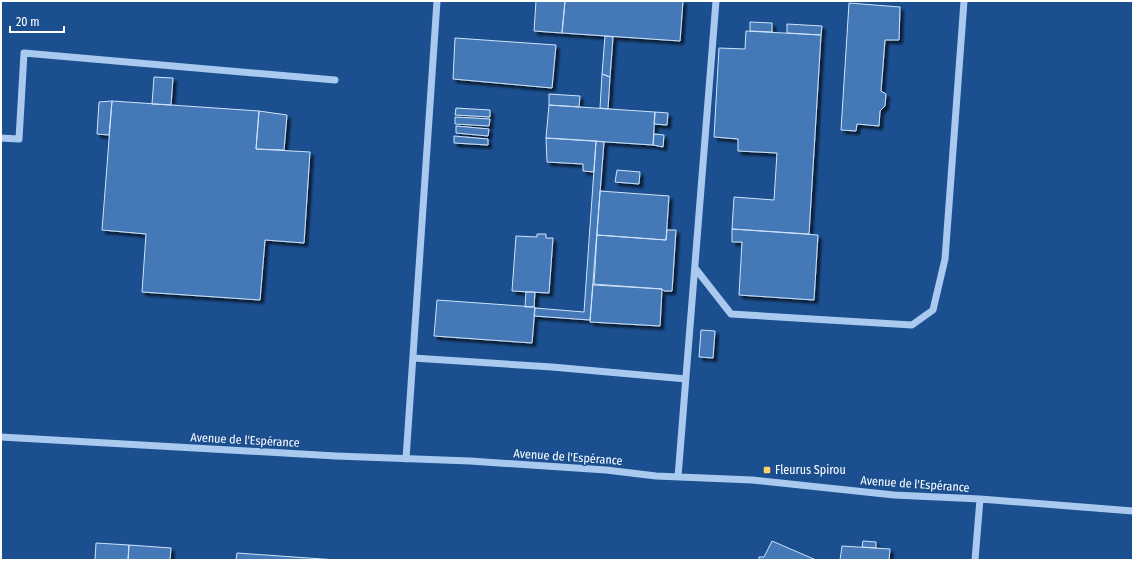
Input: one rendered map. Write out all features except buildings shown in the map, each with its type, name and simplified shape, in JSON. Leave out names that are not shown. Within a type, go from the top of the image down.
[{"type":"street","points":[[406,459],[437,1]]},
{"type":"street","points":[[678,477],[716,1]]},
{"type":"street","points":[[695,268],[731,314],[912,325],[933,310],[945,259],[964,1]]},
{"type":"street","points":[[1,138],[19,139],[24,53],[335,80]]},
{"type":"street","points":[[413,358],[686,379]]},
{"type":"street","name":"Avenue de l'Espérance","points":[[1,437],[406,459],[470,461],[606,470],[678,477],[752,480],[894,495],[980,499],[1133,511]]},
{"type":"street","points":[[975,560],[980,499]]},
{"type":"place","name":"Fleurus Spirou","points":[[767,470]]}]
